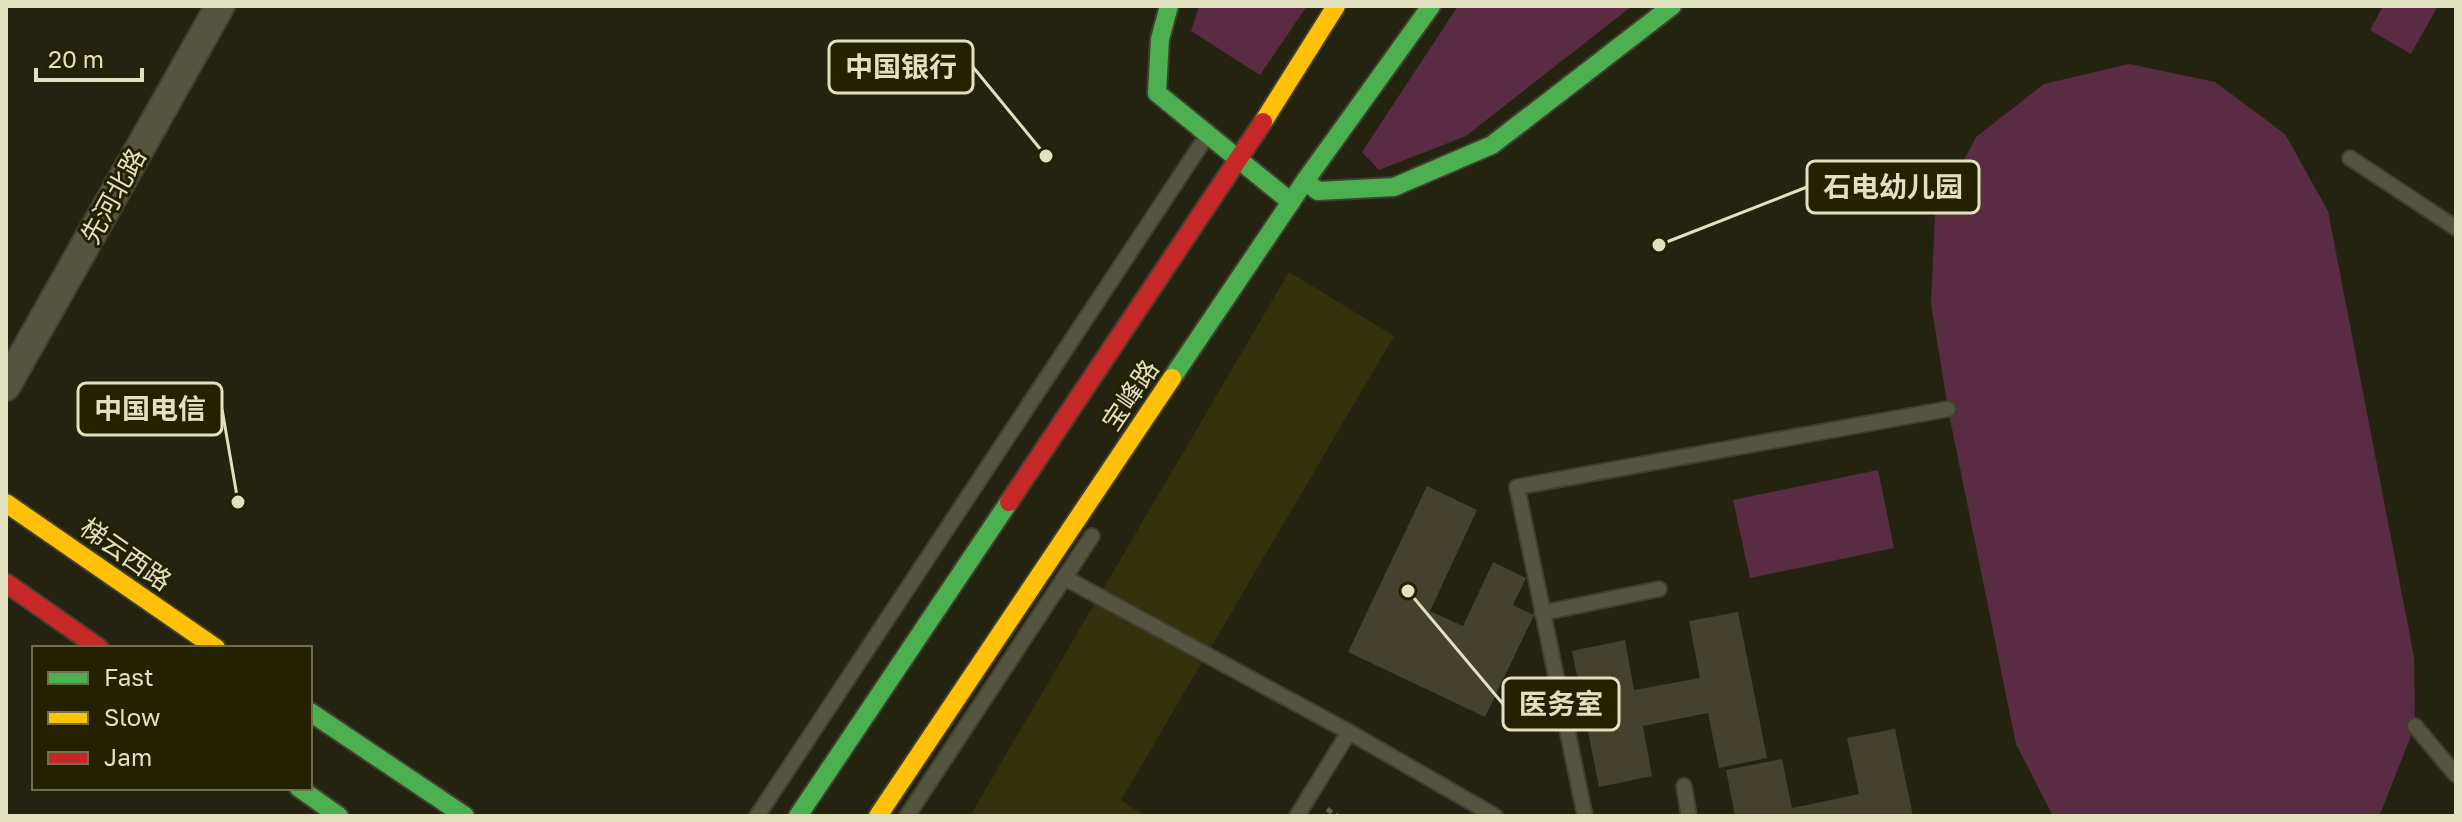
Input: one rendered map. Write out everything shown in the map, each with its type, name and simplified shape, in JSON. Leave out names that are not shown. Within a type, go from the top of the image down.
[{"type":"main road","points":[[1169,6],[1160,39],[1157,93],[1207,136],[1306,194],[1394,187],[1492,145],[1672,6]]},
{"type":"main road","name":"宝峰路","points":[[798,816],[1240,158],[1336,6]]},
{"type":"main road","name":"宝峰路","points":[[878,816],[1306,194],[1431,6]]},
{"type":"main road","name":"梯云西路","points":[[6,503],[213,646]]},
{"type":"main road","points":[[6,583],[96,646]]},
{"type":"main road","points":[[312,713],[465,816]]},
{"type":"main road","points":[[302,790],[339,816]]},
{"type":"street","name":"先河北路","points":[[6,386],[220,6]]},
{"type":"lane","points":[[757,816],[1207,136]]},
{"type":"lane","points":[[2350,158],[2456,228]]},
{"type":"lane","points":[[1585,816],[1517,487],[1948,409]]},
{"type":"lane","points":[[907,816],[1100,524]]},
{"type":"lane","points":[[1065,578],[1349,732],[1495,816]]},
{"type":"lane","points":[[1542,613],[1659,589]]},
{"type":"lane","points":[[2415,726],[2456,775]]},
{"type":"lane","points":[[1297,816],[1349,732]]},
{"type":"lane","points":[[1684,786],[1689,816]]},
{"type":"shaded area","points":[[1199,6],[1307,6],[1260,75],[1191,31]]},
{"type":"shaded area","points":[[1458,6],[1632,6],[1466,136],[1379,170],[1362,152]]},
{"type":"shaded area","points":[[2383,6],[2438,6],[2411,54],[2370,30]]},
{"type":"shaded area","points":[[2129,64],[2215,82],[2285,134],[2328,211],[2414,657],[2415,726],[2377,816],[2053,816],[2016,744],[1948,409],[1931,303],[1935,215],[1976,137],[2044,84]]},
{"type":"shaded area","points":[[1289,272],[1394,336],[1121,800],[1145,816],[970,816]]},
{"type":"shaded area","points":[[1878,470],[1894,548],[1750,578],[1733,500]]},
{"type":"building","points":[[1427,486],[1477,510],[1430,611],[1463,626],[1493,562],[1526,578],[1513,605],[1534,615],[1485,717],[1348,652]]},
{"type":"building","points":[[1738,612],[1767,758],[1719,768],[1708,713],[1643,726],[1652,776],[1599,787],[1572,651],[1625,640],[1634,690],[1700,678],[1689,621]]},
{"type":"building","points":[[1895,729],[1913,816],[1735,816],[1726,770],[1782,759],[1792,808],[1859,794],[1847,738]]},
{"type":"traffic: fast","points":[[1169,6],[1160,39],[1157,93],[1291,202]]},
{"type":"traffic: fast","points":[[1172,378],[1305,181],[1431,6]]},
{"type":"traffic: fast","points":[[1305,181],[1318,191],[1394,187],[1492,145],[1672,6]]},
{"type":"traffic: fast","points":[[798,816],[1009,502]]},
{"type":"traffic: fast","points":[[312,713],[465,816]]},
{"type":"traffic: fast","points":[[302,790],[339,816]]},
{"type":"traffic: slow","points":[[1263,122],[1336,6]]},
{"type":"traffic: slow","points":[[878,816],[1172,378]]},
{"type":"traffic: slow","points":[[6,503],[213,646]]},
{"type":"traffic: jam","points":[[1009,502],[1263,122]]},
{"type":"traffic: jam","points":[[6,583],[96,646]]},
{"type":"place","name":"中国银行","points":[[1046,156]]},
{"type":"place","name":"石电幼儿园","points":[[1659,245]]},
{"type":"place","name":"中国电信","points":[[238,502]]},
{"type":"place","name":"医务室","points":[[1408,591]]}]
